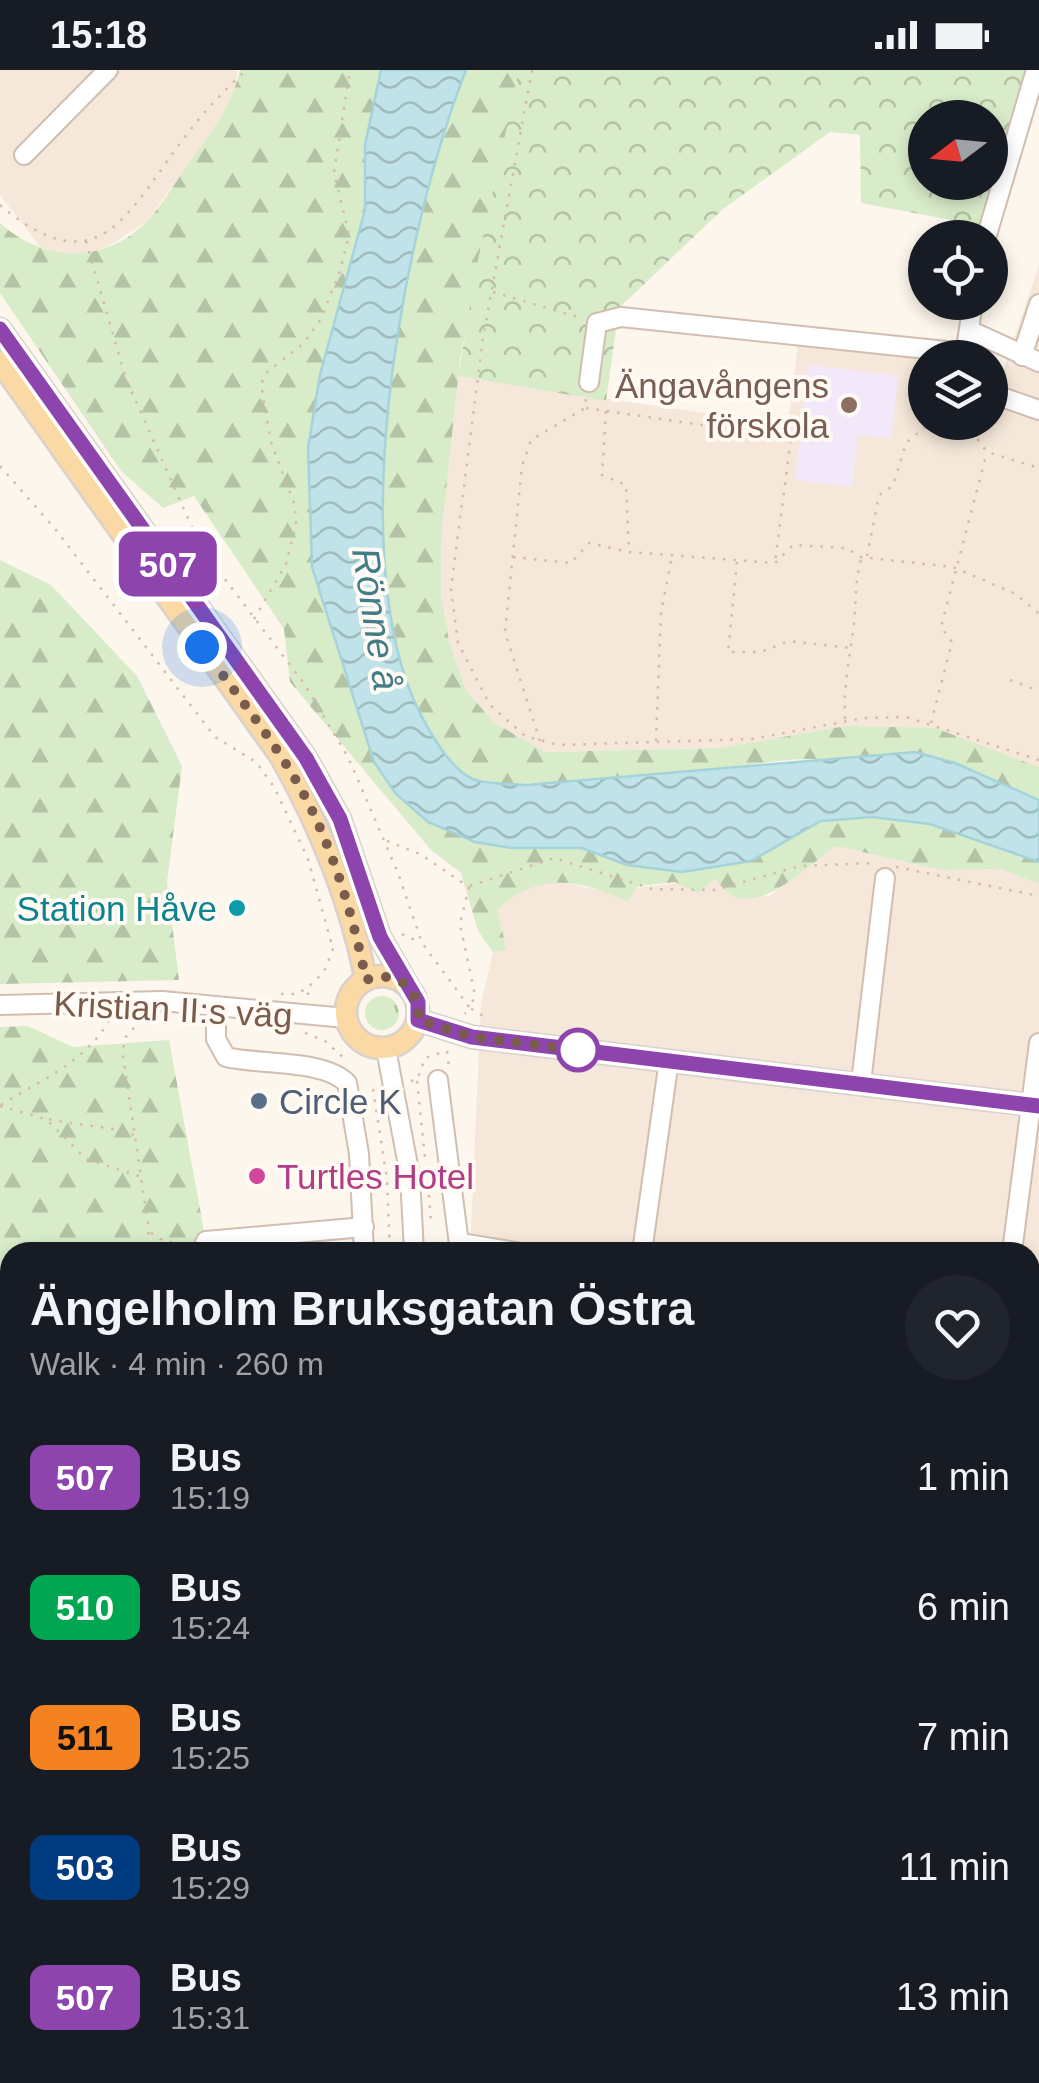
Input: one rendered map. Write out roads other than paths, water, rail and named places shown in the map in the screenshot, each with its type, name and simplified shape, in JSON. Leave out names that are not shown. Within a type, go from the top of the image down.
[{"type":"main road","points":[[0,329],[306,758],[340,819],[380,937],[418,1002],[418,1020],[410,1036],[386,1049],[360,1041],[346,1018],[348,1000],[366,980],[383,976],[408,986]]},
{"type":"main road","points":[[0,362],[281,757],[316,818],[337,872],[366,980]]},
{"type":"main road","points":[[418,1020],[449,1041],[669,1060],[1035,1106]]},
{"type":"street","points":[[24,155],[108,70]]},
{"type":"street","points":[[991,220],[1036,70]]},
{"type":"street","points":[[969,330],[1031,359],[1039,304]]},
{"type":"street","points":[[590,382],[597,323],[621,317],[908,348]]},
{"type":"street","points":[[967,340],[970,320]]},
{"type":"street","points":[[1008,399],[1039,410]]},
{"type":"street","points":[[860,1083],[883,869]]},
{"type":"street","name":"Kristian II:s väg","points":[[0,1005],[162,1000],[346,1018]]},
{"type":"street","points":[[216,1007],[215,1033],[226,1057],[281,1062],[339,1076],[348,1084],[359,1154],[364,1242]]},
{"type":"street","points":[[1014,1242],[1035,1106],[1039,1043]]},
{"type":"street","points":[[386,1049],[410,1176],[413,1242]]},
{"type":"street","points":[[643,1242],[669,1060]]},
{"type":"street","points":[[438,1080],[459,1242]]},
{"type":"street","points":[[244,1242],[364,1227]]},
{"type":"water","name":"Rönne å","points":[[381,70],[466,70],[421,219],[402,308],[389,402],[383,495],[386,583],[401,662],[428,728],[447,757],[473,779],[526,785],[915,752],[955,763],[1039,800],[1039,862],[930,824],[872,817],[821,821],[751,861],[682,872],[627,865],[582,848],[512,848],[475,842],[428,822],[396,794],[374,762],[312,567],[308,448],[320,375],[365,210],[365,145]]},
{"type":"place","name":"Ängavångens förskola","points":[[849,405]]},
{"type":"place","name":"Station Håve","points":[[237,908]]},
{"type":"place","name":"Circle K","points":[[259,1101]]},
{"type":"place","name":"Turtles Hotel","points":[[257,1176]]}]
